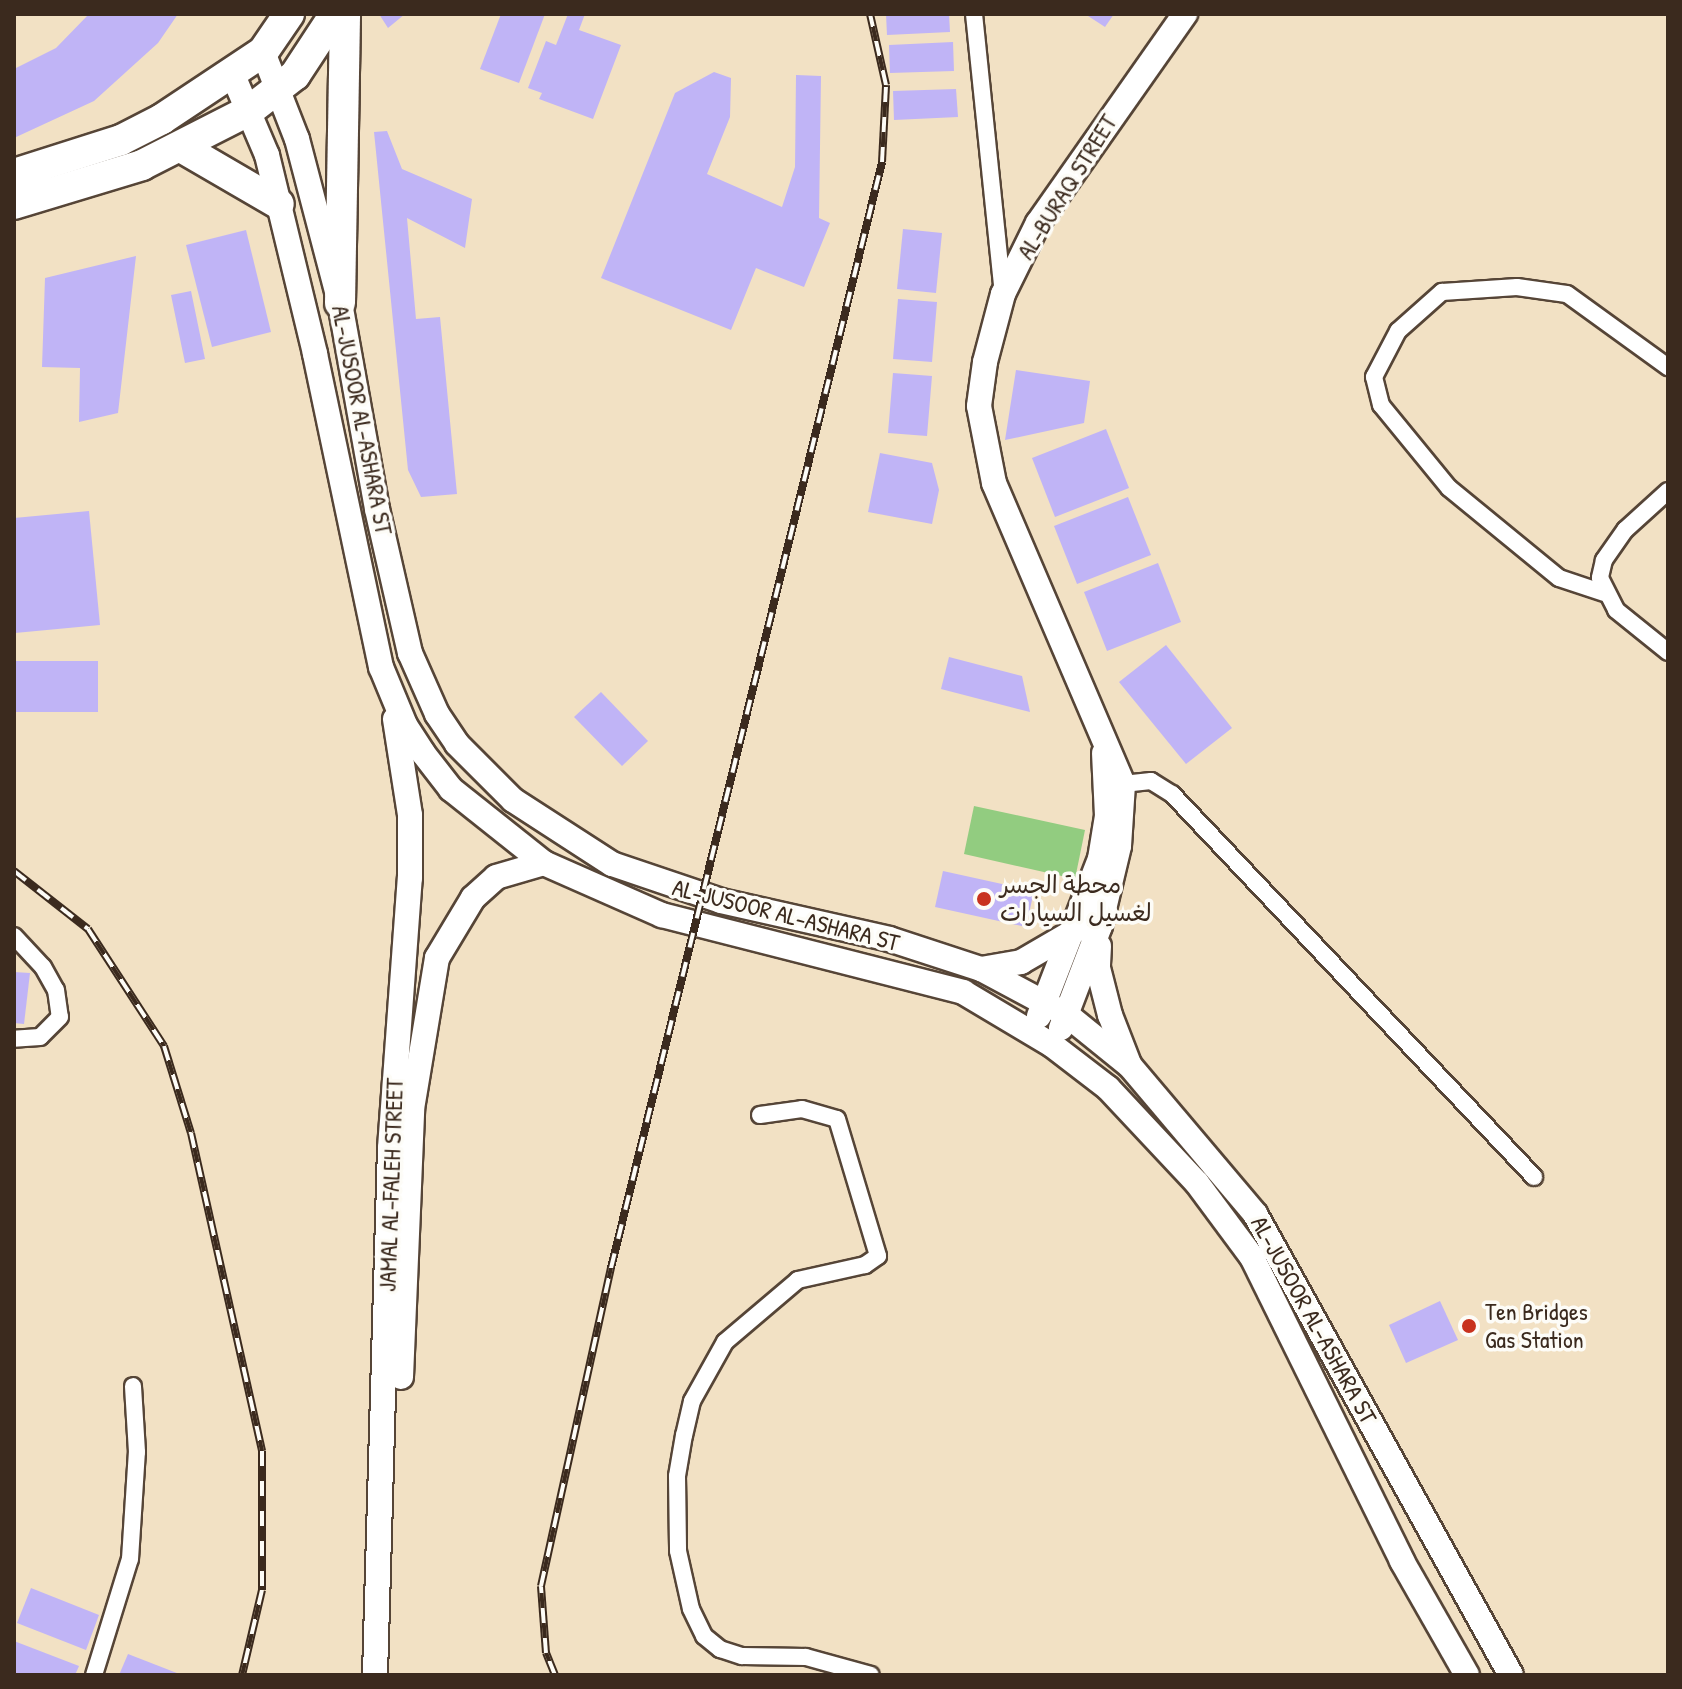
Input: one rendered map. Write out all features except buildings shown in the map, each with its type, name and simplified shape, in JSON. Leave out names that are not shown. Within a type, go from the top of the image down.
[{"type":"highway","points":[[14,174],[121,140],[263,52],[289,14]]},
{"type":"highway","points":[[14,204],[142,165],[250,110],[280,91],[335,14]]},
{"type":"highway","points":[[340,303],[345,14]]},
{"type":"highway","points":[[181,147],[279,204]]},
{"type":"main road","name":"AL-BURAQ STREET","points":[[1030,1031],[1088,928],[1119,846],[1123,784],[994,483],[983,446],[979,406],[985,362],[1003,294],[1038,223],[1185,14]]},
{"type":"main road","name":"AL-JUSOOR AL-ASHARA ST","points":[[263,52],[280,91],[340,303],[377,509],[410,653],[437,714],[479,770],[556,833],[639,875],[721,901],[889,939],[981,969],[1067,1015],[1130,1066],[1255,1214],[1511,1675]]},
{"type":"main road","name":"AL-JUSOOR AL-ASHARA ST","points":[[232,73],[250,110],[279,204],[381,667],[405,725],[451,789],[544,863],[662,915],[941,984],[1030,1031],[1108,1088],[1153,1134],[1252,1257],[1402,1561],[1467,1675]]},
{"type":"main road","name":"JAMAL AL-FALEH STREET","points":[[375,1675],[389,1162],[410,868],[410,815],[392,696]]},
{"type":"main road","name":"AL-BURAQ STREET","points":[[1052,1045],[1067,1015],[1088,928],[1107,816],[1103,734]]},
{"type":"main road","name":"JAMAL AL-FALEH STREET","points":[[386,1675],[412,1109],[429,991],[451,926],[473,898],[496,877],[544,863]]},
{"type":"main road","points":[[981,969],[1021,962],[1088,928],[1130,1066]]},
{"type":"street","points":[[974,14],[1003,294]]},
{"type":"street","points":[[1668,367],[1567,294],[1517,287],[1442,292],[1398,331],[1374,377],[1381,405],[1449,488],[1559,578],[1604,593],[1668,652]]},
{"type":"street","points":[[1604,593],[1604,560],[1625,530],[1668,491]]},
{"type":"street","points":[[1123,784],[1151,781],[1172,794],[1534,1177]]},
{"type":"street","points":[[14,936],[49,978],[60,1017],[40,1037],[14,1039]]},
{"type":"street","points":[[760,1115],[802,1109],[837,1119],[878,1256],[865,1265],[798,1280],[725,1342],[692,1401],[684,1435],[677,1476],[678,1551],[691,1609],[704,1636],[720,1649],[742,1656],[806,1657],[871,1675]]},
{"type":"street","points":[[94,1675],[130,1559],[137,1452],[133,1386]]},
{"type":"green space","points":[[974,806],[1085,830],[1075,879],[964,854]]},
{"type":"railway","points":[[555,1675],[546,1653],[541,1586],[611,1268],[882,162],[886,85],[870,14]]},
{"type":"railway","points":[[14,871],[88,929],[164,1046],[191,1133],[262,1451],[262,1590],[242,1675]]},
{"type":"place","name":"محطة الجسر لغسيل السيارات","points":[[984,899]]},
{"type":"place","name":"Ten Bridges Gas Station","points":[[1469,1326]]}]
